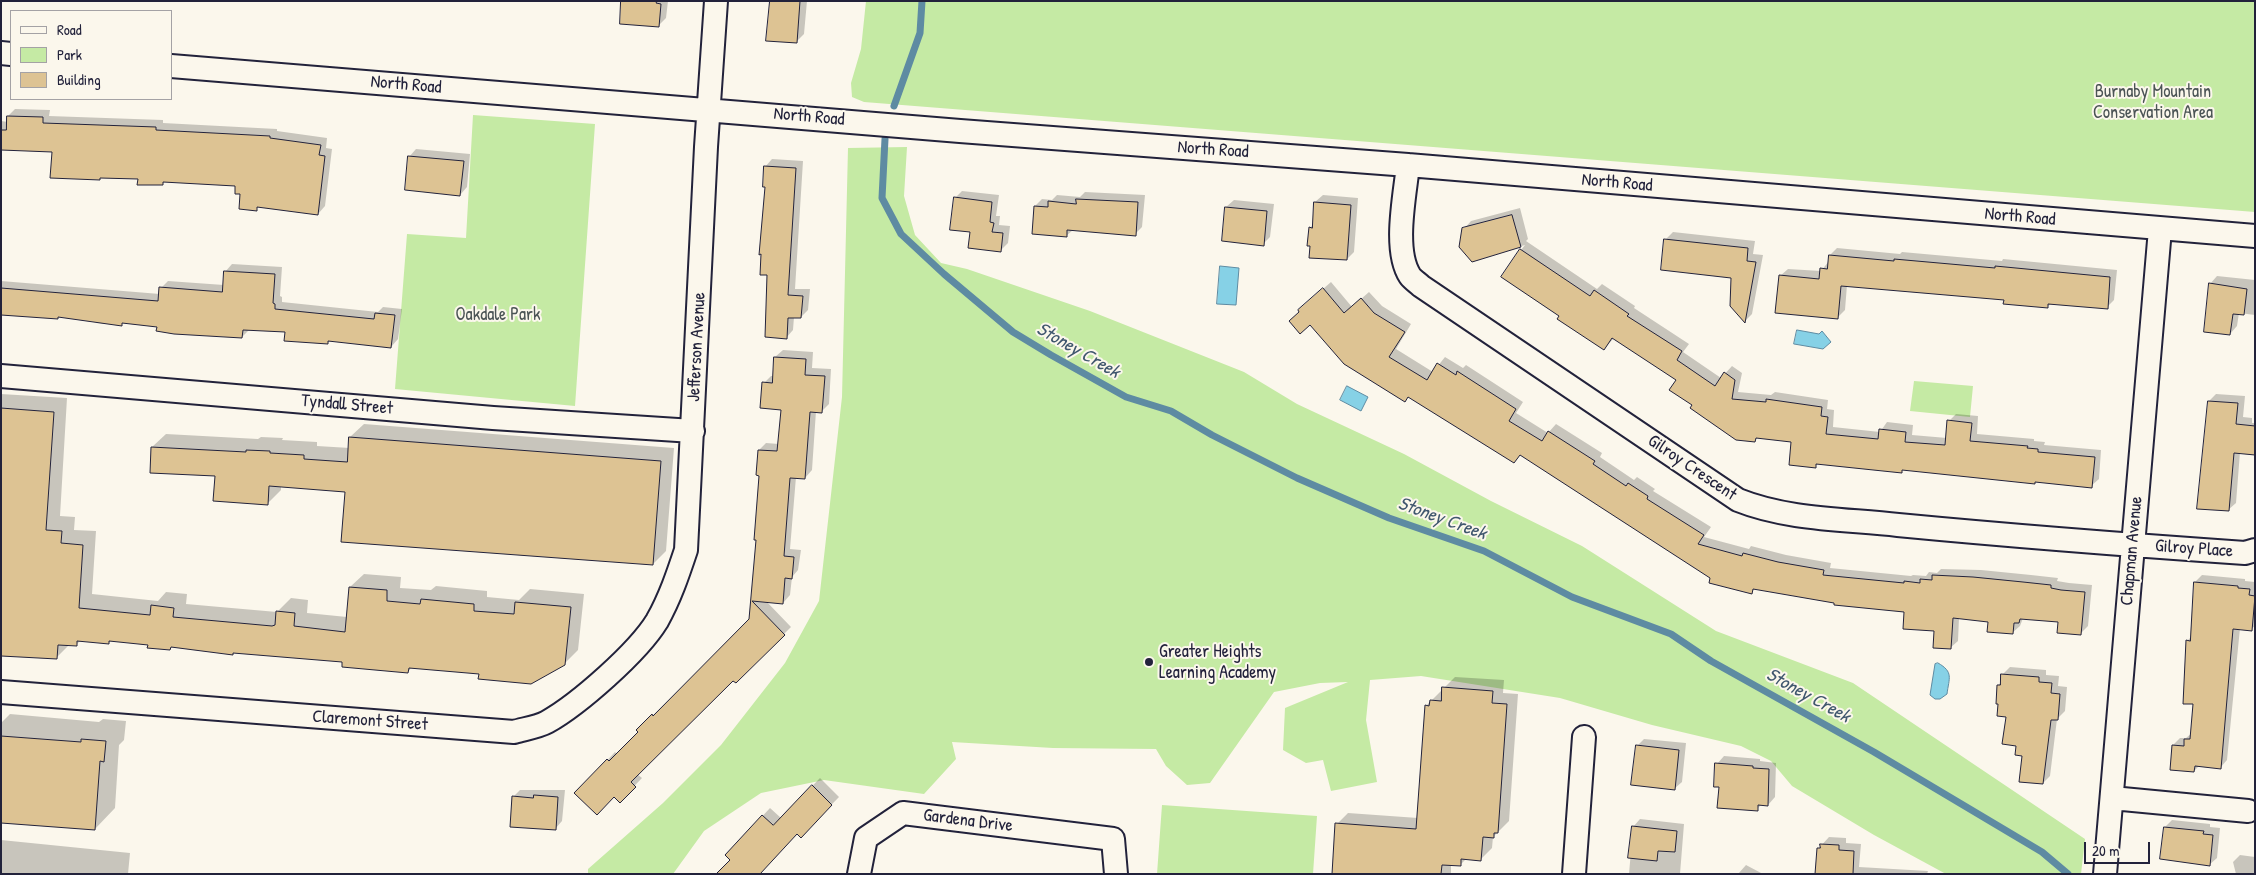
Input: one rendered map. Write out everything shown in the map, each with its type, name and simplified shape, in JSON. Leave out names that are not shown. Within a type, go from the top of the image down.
[{"type":"street","name":"Jefferson Avenue","points":[[675,584],[686,550],[716,1]]},
{"type":"street","name":"North Road","points":[[172,66],[960,131],[1408,165],[2255,236]]},
{"type":"street","name":"Gilroy Crescent","points":[[1408,165],[1401,244],[1406,267],[1411,277],[1421,286],[1738,500],[1776,512],[2132,545]]},
{"type":"street","name":"Chapman Avenue","points":[[2106,874],[2132,545],[2160,229]]},
{"type":"street","name":"Tyndall Street","points":[[1,376],[493,418],[693,431]]},
{"type":"street","name":"Gilroy Place","points":[[2132,545],[2245,553],[2255,550]]},
{"type":"street","name":"Claremont Street","points":[[1,692],[514,732],[545,723],[575,704],[638,646],[656,623],[675,584]]},
{"type":"street","points":[[1574,874],[1584,738]]},
{"type":"street","points":[[2112,798],[2248,811]]},
{"type":"street","name":"Gardena Drive","points":[[859,874],[866,838],[903,813],[1113,839],[1116,874]]},
{"type":"green space","name":"Burnaby Mountain Conservation Area","points":[[866,1],[2255,1],[2255,212],[864,102],[852,97],[851,83],[861,49]]},
{"type":"green space","name":"Oakdale Park","points":[[473,115],[595,124],[575,406],[395,389],[407,234],[466,238]]},
{"type":"green space","points":[[907,147],[904,196],[915,235],[941,263],[967,269],[1090,311],[1244,372],[1297,404],[1404,454],[1491,501],[1582,546],[1716,631],[1853,683],[2085,839],[2081,874],[1946,874],[1874,835],[1792,786],[1771,761],[1741,746],[1652,725],[1560,698],[1421,676],[1370,680],[1366,720],[1377,782],[1331,791],[1323,760],[1306,763],[1283,750],[1285,708],[1348,682],[1320,683],[1274,692],[1210,783],[1187,785],[1166,766],[1156,749],[1053,748],[952,742],[956,759],[924,794],[824,780],[761,793],[704,831],[673,874],[588,874],[588,869],[663,803],[721,745],[785,663],[819,601],[842,397],[848,148]]},
{"type":"green space","points":[[1914,381],[1973,386],[1970,417],[1910,411]]},
{"type":"green space","points":[[1162,805],[1317,816],[1313,874],[1157,874]]},
{"type":"water","points":[[1220,266],[1239,268],[1236,305],[1217,304]]},
{"type":"water","points":[[1797,330],[1819,334],[1822,331],[1831,342],[1823,349],[1794,344]]},
{"type":"water","points":[[1347,386],[1368,397],[1361,411],[1340,400]]},
{"type":"water","points":[[1938,663],[1946,669],[1949,680],[1947,694],[1940,699],[1935,699],[1930,695],[1935,664]]},
{"type":"building","points":[[621,1],[657,1],[656,3],[661,4],[659,27],[620,24]]},
{"type":"building","points":[[770,1],[800,1],[797,43],[766,41]]},
{"type":"building","points":[[7,116],[43,117],[43,123],[156,127],[156,130],[270,136],[270,138],[321,145],[319,155],[325,156],[318,215],[257,207],[257,211],[239,209],[240,194],[235,194],[235,186],[163,182],[163,185],[137,185],[138,179],[50,178],[52,152],[1,150],[1,130],[6,130]]},
{"type":"building","points":[[408,156],[464,161],[460,196],[405,190]]},
{"type":"building","points":[[764,166],[796,168],[788,295],[803,296],[801,318],[788,318],[787,339],[765,337],[767,275],[760,275],[761,254],[759,255],[765,187],[763,187]]},
{"type":"building","points":[[954,197],[992,202],[990,222],[994,223],[992,232],[1003,233],[1001,252],[968,248],[970,232],[950,230]]},
{"type":"building","points":[[1076,199],[1138,202],[1136,236],[1067,230],[1067,237],[1032,234],[1034,206],[1048,207],[1048,201],[1076,204]]},
{"type":"building","points":[[1314,202],[1351,205],[1347,260],[1309,258],[1310,246],[1307,246],[1309,227],[1312,228]]},
{"type":"building","points":[[1225,207],[1267,211],[1264,246],[1222,241]]},
{"type":"building","points":[[1512,215],[1521,247],[1472,262],[1459,247],[1462,228]]},
{"type":"building","points":[[1664,239],[1748,248],[1747,261],[1756,262],[1745,323],[1730,306],[1731,278],[1661,270]]},
{"type":"building","points":[[1520,249],[1590,296],[1594,290],[1629,314],[1627,316],[1682,351],[1677,360],[1715,386],[1724,372],[1735,380],[1732,399],[1766,402],[1766,399],[1822,407],[1821,416],[1828,417],[1826,434],[1878,439],[1879,429],[1906,432],[1905,442],[1945,445],[1947,420],[1972,423],[1970,441],[2028,446],[2027,448],[2038,449],[2038,452],[2095,457],[2092,488],[1902,470],[1902,473],[1816,464],[1816,468],[1789,465],[1791,442],[1756,438],[1755,442],[1736,440],[1690,408],[1692,405],[1669,390],[1676,380],[1612,338],[1604,350],[1557,319],[1559,316],[1501,277]]},
{"type":"building","points":[[1829,255],[1995,268],[1995,266],[2110,277],[2108,309],[2048,304],[2048,308],[2003,304],[2004,300],[1841,286],[1838,319],[1775,313],[1779,275],[1819,279],[1820,268],[1827,269]]},
{"type":"building","points":[[224,271],[275,274],[273,303],[275,304],[275,309],[374,319],[375,313],[395,315],[391,348],[328,341],[328,344],[284,341],[285,332],[243,330],[242,338],[174,334],[156,331],[157,327],[122,323],[122,326],[58,317],[58,319],[1,315],[1,288],[158,301],[159,287],[222,292]]},
{"type":"building","points":[[2209,283],[2247,289],[2244,315],[2233,314],[2230,335],[2204,332]]},
{"type":"building","points":[[1323,288],[1344,313],[1361,298],[1374,313],[1405,332],[1389,357],[1427,380],[1437,363],[1456,375],[1457,371],[1516,409],[1509,421],[1542,441],[1548,431],[1595,461],[1593,464],[1626,486],[1628,483],[1648,496],[1647,499],[1704,535],[1698,544],[1742,556],[1743,553],[1778,562],[1824,570],[1823,575],[1904,583],[1904,581],[1920,583],[1920,579],[1932,580],[1932,575],[1973,577],[2051,585],[2051,588],[2085,592],[2081,635],[2057,633],[2058,622],[2020,619],[2019,623],[2014,623],[2013,634],[1987,632],[1988,622],[1953,618],[1951,649],[1933,648],[1934,631],[1903,629],[1904,612],[1834,605],[1834,603],[1753,589],[1752,594],[1709,583],[1710,578],[1520,455],[1514,463],[1408,397],[1405,402],[1344,364],[1310,325],[1300,334],[1289,321],[1299,312],[1298,310]]},
{"type":"building","points":[[774,357],[806,359],[805,375],[825,376],[822,413],[810,412],[805,479],[790,478],[784,556],[794,557],[792,579],[785,578],[783,604],[752,601],[785,635],[736,683],[733,681],[631,782],[636,787],[620,803],[614,797],[597,815],[574,793],[607,759],[609,761],[638,732],[636,730],[652,714],[653,716],[749,619],[756,540],[754,540],[759,476],[756,475],[758,450],[777,451],[781,410],[760,408],[762,382],[772,383]]},
{"type":"building","points":[[2208,401],[2238,403],[2236,424],[2255,426],[2255,455],[2234,453],[2229,511],[2197,509]]},
{"type":"building","points":[[1,408],[54,412],[46,530],[62,531],[61,543],[83,545],[79,608],[150,615],[151,605],[174,608],[173,617],[272,626],[275,625],[276,611],[295,613],[294,626],[345,632],[349,587],[387,590],[387,601],[420,604],[421,599],[474,604],[474,611],[514,614],[515,602],[571,607],[565,665],[531,684],[478,679],[479,674],[409,668],[408,673],[342,667],[342,662],[233,653],[233,655],[171,647],[170,650],[147,648],[148,645],[109,641],[109,644],[77,641],[77,646],[58,645],[57,659],[1,656]]},
{"type":"building","points":[[349,437],[661,461],[653,565],[341,542],[345,492],[269,486],[268,505],[213,501],[215,476],[150,473],[151,447],[246,452],[246,450],[270,451],[270,453],[304,455],[304,459],[347,462]]},
{"type":"building","points":[[2194,582],[2238,586],[2238,588],[2250,589],[2249,595],[2255,596],[2252,631],[2233,629],[2221,769],[2195,766],[2194,772],[2170,770],[2172,745],[2184,746],[2184,739],[2190,739],[2193,704],[2183,704],[2186,640],[2190,641]]},
{"type":"building","points":[[2001,674],[2039,677],[2039,682],[2052,683],[2051,693],[2060,694],[2058,720],[2051,720],[2043,784],[2019,782],[2022,756],[2015,755],[2016,746],[2002,744],[2006,717],[1997,716],[1998,704],[1996,704],[1997,685],[2000,685]]},
{"type":"building","points":[[1442,687],[1493,691],[1492,703],[1507,704],[1498,833],[1494,833],[1494,838],[1483,837],[1481,861],[1461,859],[1461,866],[1442,865],[1441,874],[1332,874],[1335,823],[1416,829],[1425,705],[1429,706],[1430,700],[1441,701]]},
{"type":"building","points":[[1,736],[81,742],[81,739],[106,741],[104,762],[100,761],[95,830],[1,823]]},
{"type":"building","points":[[1636,745],[1679,750],[1675,790],[1631,785]]},
{"type":"building","points":[[1715,763],[1769,769],[1768,806],[1758,805],[1758,811],[1717,808],[1719,787],[1714,787]]},
{"type":"building","points":[[812,785],[832,805],[801,838],[797,834],[760,874],[716,874],[730,860],[725,855],[762,815],[773,825]]},
{"type":"building","points":[[534,795],[558,797],[556,830],[510,827],[512,796],[533,798]]},
{"type":"building","points":[[1632,826],[1677,831],[1675,852],[1658,851],[1657,861],[1628,858]]},
{"type":"building","points":[[2164,827],[2204,831],[2203,834],[2213,835],[2210,866],[2160,859]]},
{"type":"building","points":[[1820,844],[1839,845],[1839,850],[1854,851],[1853,874],[1815,874],[1817,848],[1820,848]]},
{"type":"waterway","name":"Stoney Creek","points":[[894,106],[920,33],[922,1]]},
{"type":"waterway","name":"Stoney Creek","points":[[885,139],[882,198],[901,234],[944,274],[1013,332],[1126,397],[1171,411],[1212,435],[1297,478],[1389,518],[1484,551],[1572,597],[1671,634],[1711,661],[1874,752],[2042,852],[2068,874]]},
{"type":"place","name":"Greater Heights Learning Academy","points":[[1149,662]]}]
